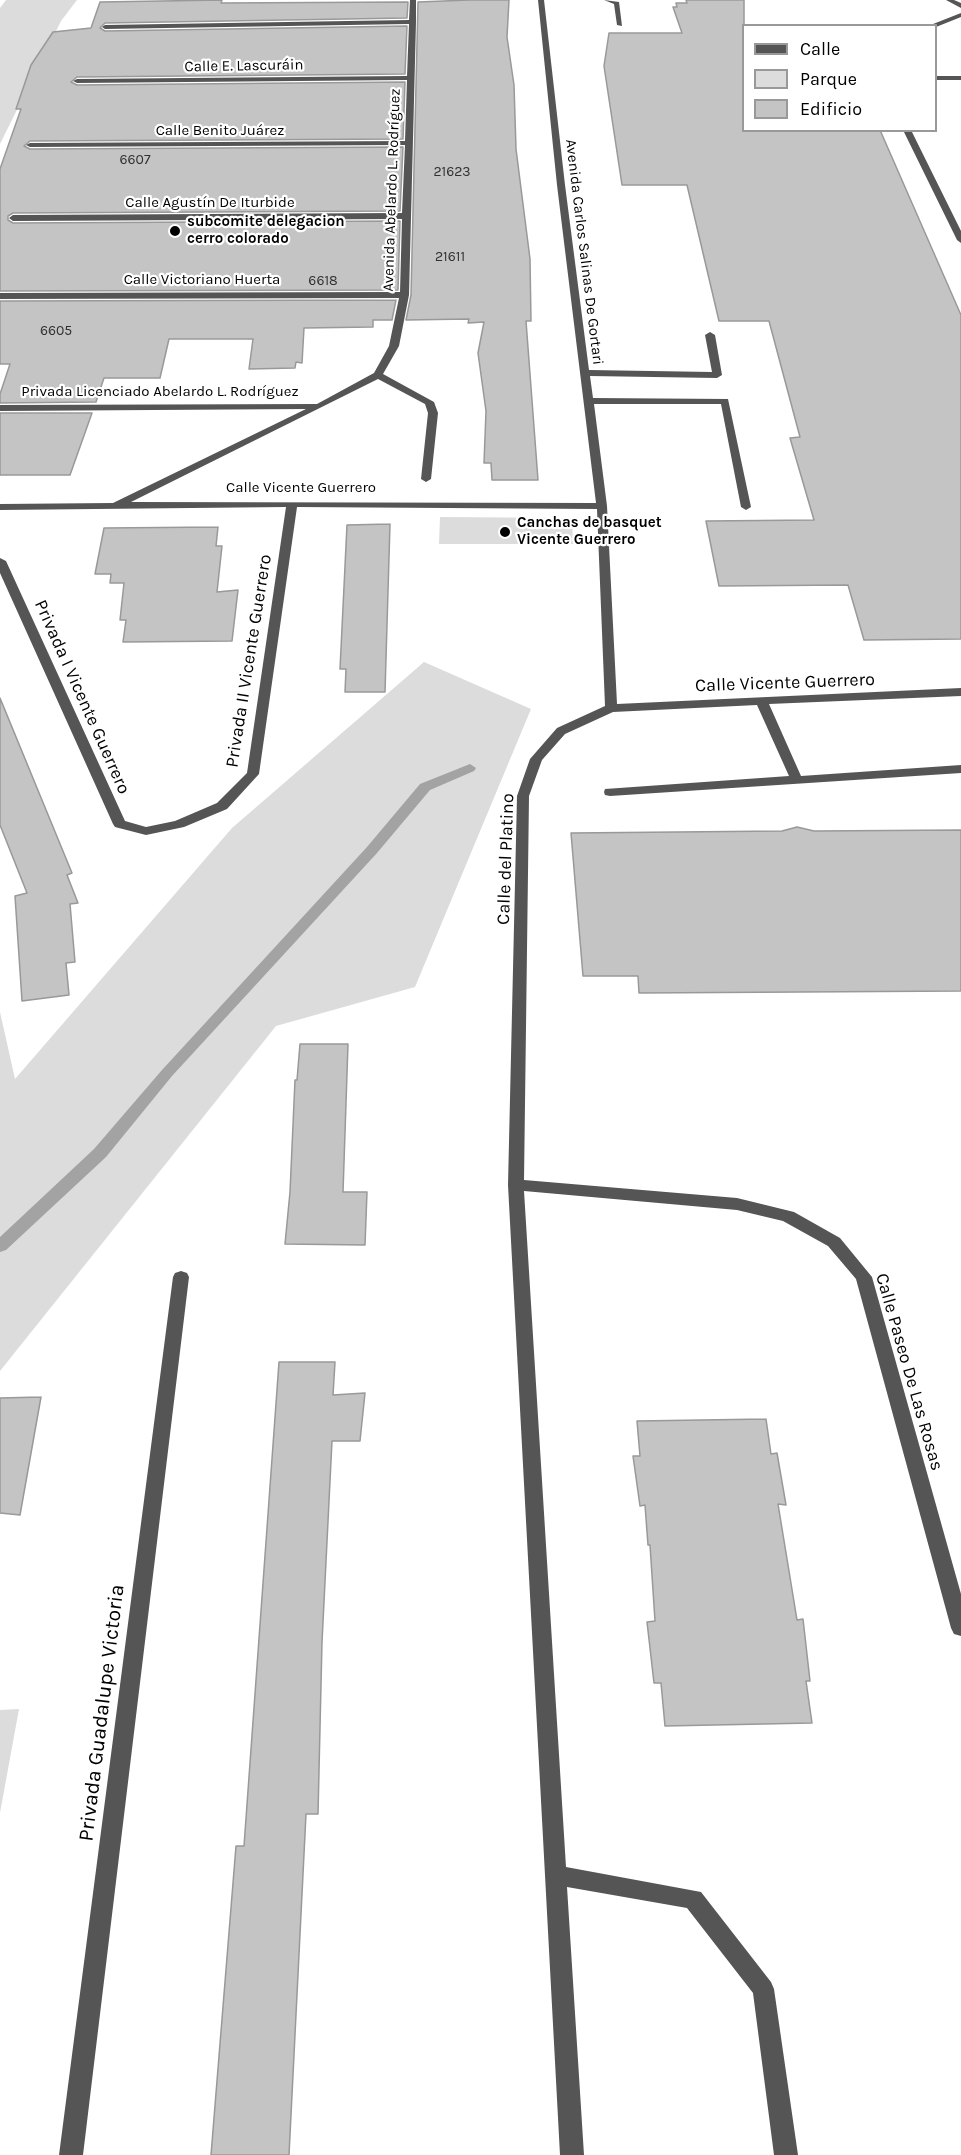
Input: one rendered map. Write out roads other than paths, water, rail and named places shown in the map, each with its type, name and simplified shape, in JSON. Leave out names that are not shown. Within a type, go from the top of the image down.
[{"type":"street","name":"Avenida Abelardo L. Rodríguez","points":[[378,375],[394,346],[404,295],[413,0]]},
{"type":"street","name":"Avenida Carlos Salinas De Gortari","points":[[542,0],[561,185],[602,506]]},
{"type":"street","points":[[608,0],[617,3],[621,25]]},
{"type":"street","points":[[949,0],[961,6]]},
{"type":"street","points":[[936,24],[961,15]]},
{"type":"street","points":[[105,27],[413,22]]},
{"type":"street","name":"Calle E. Lascuráin","points":[[78,81],[411,78]]},
{"type":"street","points":[[937,78],[961,78]]},
{"type":"street","points":[[908,132],[961,240]]},
{"type":"street","name":"Calle Benito Juárez","points":[[30,146],[410,143]]},
{"type":"street","name":"Calle Agustín De Iturbide","points":[[14,218],[407,216]]},
{"type":"street","name":"Calle Victoriano Huerta","points":[[0,296],[404,295]]},
{"type":"street","points":[[710,335],[746,507]]},
{"type":"street","points":[[586,373],[721,388]]},
{"type":"street","points":[[115,506],[320,406],[378,375],[429,402],[433,413],[426,479]]},
{"type":"street","points":[[589,401],[721,388]]},
{"type":"street","name":"Privada Licenciado Abelardo L. Rodríguez","points":[[0,408],[320,406]]},
{"type":"street","name":"Calle Vicente Guerrero","points":[[0,507],[292,504],[602,506]]},
{"type":"street","name":"Privada II Vicente Guerrero","points":[[146,831],[179,824],[222,806],[253,774],[292,504]]},
{"type":"street","points":[[602,506],[611,708]]},
{"type":"street","name":"Privada I Vicente Guerrero","points":[[0,561],[120,824],[146,831]]},
{"type":"street","name":"Calle Vicente Guerrero","points":[[611,708],[961,692]]},
{"type":"street","points":[[762,702],[796,780]]},
{"type":"street","name":"Calle del Platino","points":[[572,2155],[516,1185],[523,796],[536,759],[561,730],[611,708]]},
{"type":"street","points":[[610,792],[961,769]]},
{"type":"street","name":"Calle Paseo De Las Rosas","points":[[516,1185],[736,1204],[788,1216],[834,1242],[864,1277],[961,1628]]},
{"type":"street","name":"Privada Guadalupe Victoria","points":[[71,2155],[181,1278]]},
{"type":"street","points":[[555,1875],[693,1899],[763,1989],[786,2155]]},
{"type":"waterway","points":[[0,1246],[100,1153],[167,1073],[372,850],[425,787],[470,768]]},
{"type":"place","name":"subcomite delegacion cerro colorado","points":[[175,231]]},
{"type":"place","name":"Canchas de basquet Vicente Guerrero","points":[[505,532]]}]
